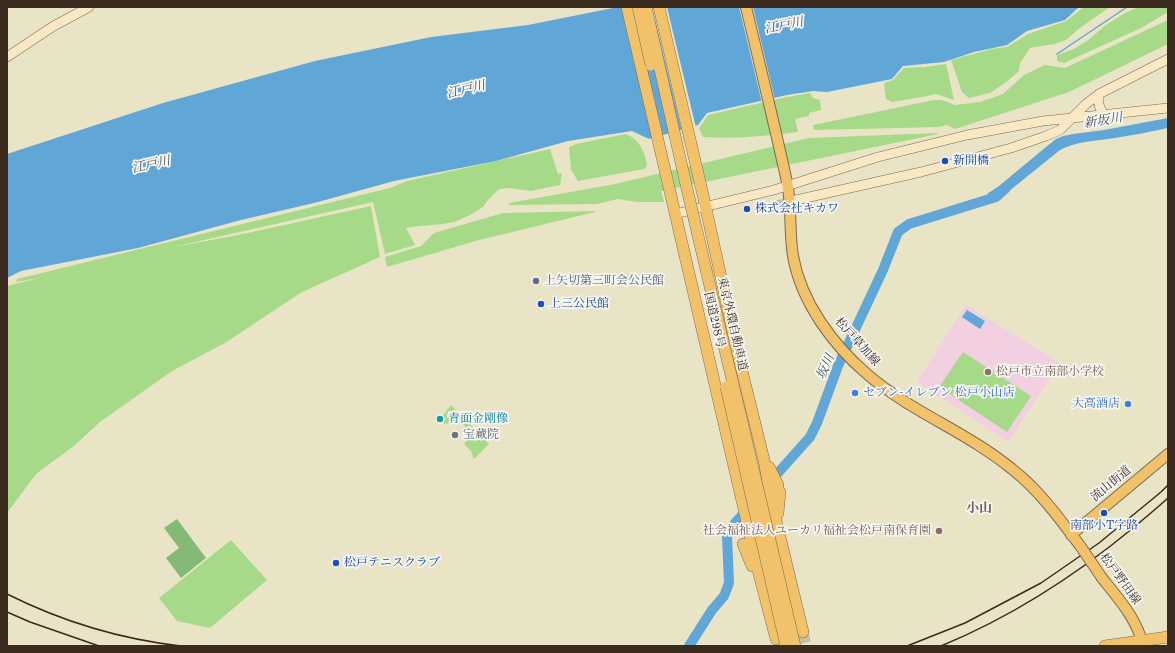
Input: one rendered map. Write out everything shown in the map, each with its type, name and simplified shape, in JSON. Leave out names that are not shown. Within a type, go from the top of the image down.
[{"type":"highway","name":"国道298号","points":[[627,7],[760,578],[776,639]]},
{"type":"highway","name":"東京外環自動車道","points":[[638,7],[786,646]]},
{"type":"highway","name":"東京外環自動車道","points":[[646,7],[685,182],[795,646]]},
{"type":"highway","name":"国道298号","points":[[659,7],[738,355],[767,467],[776,492],[777,521],[803,632]]},
{"type":"highway","points":[[767,467],[776,492]]},
{"type":"highway","points":[[748,525],[743,541],[752,566],[760,578]]},
{"type":"highway","points":[[1105,646],[1143,643],[1168,637]]},
{"type":"highway","points":[[1155,646],[1168,644]]},
{"type":"main road","name":"松戸草加線","points":[[746,7],[784,169],[787,186],[793,255],[799,280],[816,313],[841,348],[867,374],[891,393],[983,448],[1011,468],[1037,492],[1071,535]]},
{"type":"main road","name":"流山街道","points":[[1071,535],[1168,454]]},
{"type":"main road","name":"松戸野田線","points":[[1071,535],[1134,622],[1143,643]]},
{"type":"street","points":[[7,57],[52,28],[89,7]]},
{"type":"street","points":[[796,200],[921,172],[1011,148],[1060,130],[1099,94],[1168,59]]},
{"type":"street","points":[[1099,94],[1098,104],[1101,111],[1105,115]]},
{"type":"street","points":[[675,214],[774,190],[878,157],[967,135],[1012,126],[1168,108]]},
{"type":"shaded area","name":"松戸市立南部小学校","points":[[966,305],[1060,363],[1008,442],[917,382]]},
{"type":"green space","points":[[1084,7],[1110,7],[1081,27],[1066,40],[1054,44],[1030,48],[1020,63],[1019,71],[990,93],[969,98],[962,92],[951,60],[992,49],[1007,47],[1028,34],[1066,21]]},
{"type":"green space","points":[[1139,7],[1168,7],[1168,12],[1141,28],[1064,63],[1057,61],[1057,55],[1074,49],[1106,25],[1125,13]]},
{"type":"green space","points":[[1168,20],[1168,44],[1069,92],[955,129],[947,125],[939,127],[814,130],[813,125],[934,100],[942,100],[955,105],[980,102],[1003,94],[1024,75],[1045,65],[1065,68]]},
{"type":"green space","points":[[946,64],[954,100],[936,94],[892,102],[886,99],[884,83],[893,80],[904,68]]},
{"type":"green space","points":[[810,93],[813,98],[820,100],[821,110],[809,113],[809,116],[795,119],[798,132],[750,137],[715,138],[703,137],[699,128],[708,115]]},
{"type":"green space","points":[[938,133],[661,191],[664,202],[636,202],[618,199],[597,204],[509,205],[509,203],[615,184],[809,138]]},
{"type":"green space","points":[[626,134],[635,140],[641,147],[647,166],[644,169],[578,181],[571,170],[569,147],[576,144]]},
{"type":"green space","points":[[550,149],[558,174],[562,173],[560,185],[531,191],[509,188],[499,189],[483,207],[454,222],[406,228],[415,245],[385,254],[373,202],[173,247],[238,235],[371,206],[380,257],[302,292],[225,343],[172,371],[100,422],[75,445],[36,474],[7,513],[7,286],[39,278],[16,282],[17,279],[390,188],[407,181]]},
{"type":"green space","points":[[596,211],[479,240],[387,267],[385,257],[421,246],[434,233],[503,213]]},
{"type":"green space","points":[[963,352],[1031,396],[1007,432],[939,387]]},
{"type":"green space","points":[[451,405],[489,444],[474,459],[471,451],[464,444],[472,435],[455,414],[447,424],[443,423],[441,418]]},
{"type":"green space","points":[[177,519],[206,558],[181,578],[166,558],[179,548],[164,528]]},
{"type":"green space","points":[[231,540],[267,580],[210,628],[177,621],[159,598]]},
{"type":"water","name":"江戸川","points":[[618,7],[1079,7],[1065,20],[1027,31],[1007,45],[974,52],[944,62],[903,66],[892,79],[827,92],[813,91],[787,95],[707,113],[698,125],[649,139],[632,131],[568,141],[496,161],[394,181],[138,248],[21,271],[7,278],[7,154],[163,103],[315,61],[431,37],[528,25]]},
{"type":"water","points":[[1168,118],[1168,128],[1080,143],[1066,147],[1060,150],[998,200],[987,194],[999,186],[1056,139],[1063,136]]},
{"type":"water","points":[[967,310],[985,321],[980,329],[962,317]]},
{"type":"pier","points":[[652,7],[667,7],[696,128],[682,132]]},
{"type":"pier","points":[[739,7],[753,7],[775,100],[762,103]]},
{"type":"waterway","points":[[1057,54],[1127,7]]},
{"type":"waterway","name":"坂川","points":[[769,483],[810,437],[817,423],[838,366],[883,270],[898,232],[909,224],[996,197],[1005,189]]},
{"type":"waterway","name":"坂川","points":[[689,646],[712,610],[724,596],[729,583],[727,537],[730,529],[749,507]]},
{"type":"tunnel","points":[[776,205],[796,200]]},
{"type":"tunnel","points":[[803,632],[806,646]]},
{"type":"railway","points":[[907,646],[965,623],[1041,583],[1099,543],[1168,485]]},
{"type":"railway","points":[[941,646],[967,635],[1042,594],[1111,546],[1168,498]]},
{"type":"railway","points":[[7,594],[49,613],[92,628],[136,639],[181,646]]},
{"type":"railway","points":[[7,612],[30,622],[99,646]]},
{"type":"place","name":"新開橋","points":[[945,161]]},
{"type":"place","name":"株式会社キカワ","points":[[747,209]]},
{"type":"place","name":"上矢切第三町会公民館","points":[[536,281]]},
{"type":"place","name":"上三公民館","points":[[541,304]]},
{"type":"place","name":"松戸市立南部小学校","points":[[988,372]]},
{"type":"place","name":"セブン-イレブン 松戸小山店","points":[[855,393]]},
{"type":"place","name":"大高酒店","points":[[1128,404]]},
{"type":"place","name":"青面金剛像","points":[[440,419]]},
{"type":"place","name":"宝蔵院","points":[[455,435]]},
{"type":"place","name":"南部小T字路","points":[[1104,513]]},
{"type":"place","name":"社会福祉法人ユーカリ福祉会松戸南保育園","points":[[939,531]]},
{"type":"place","name":"松戸テニスクラブ","points":[[336,563]]},
{"type":"district","name":"小山","points":[[979,509]]},
{"type":"water label","name":"新坂川","points":[[1103,121]]}]
